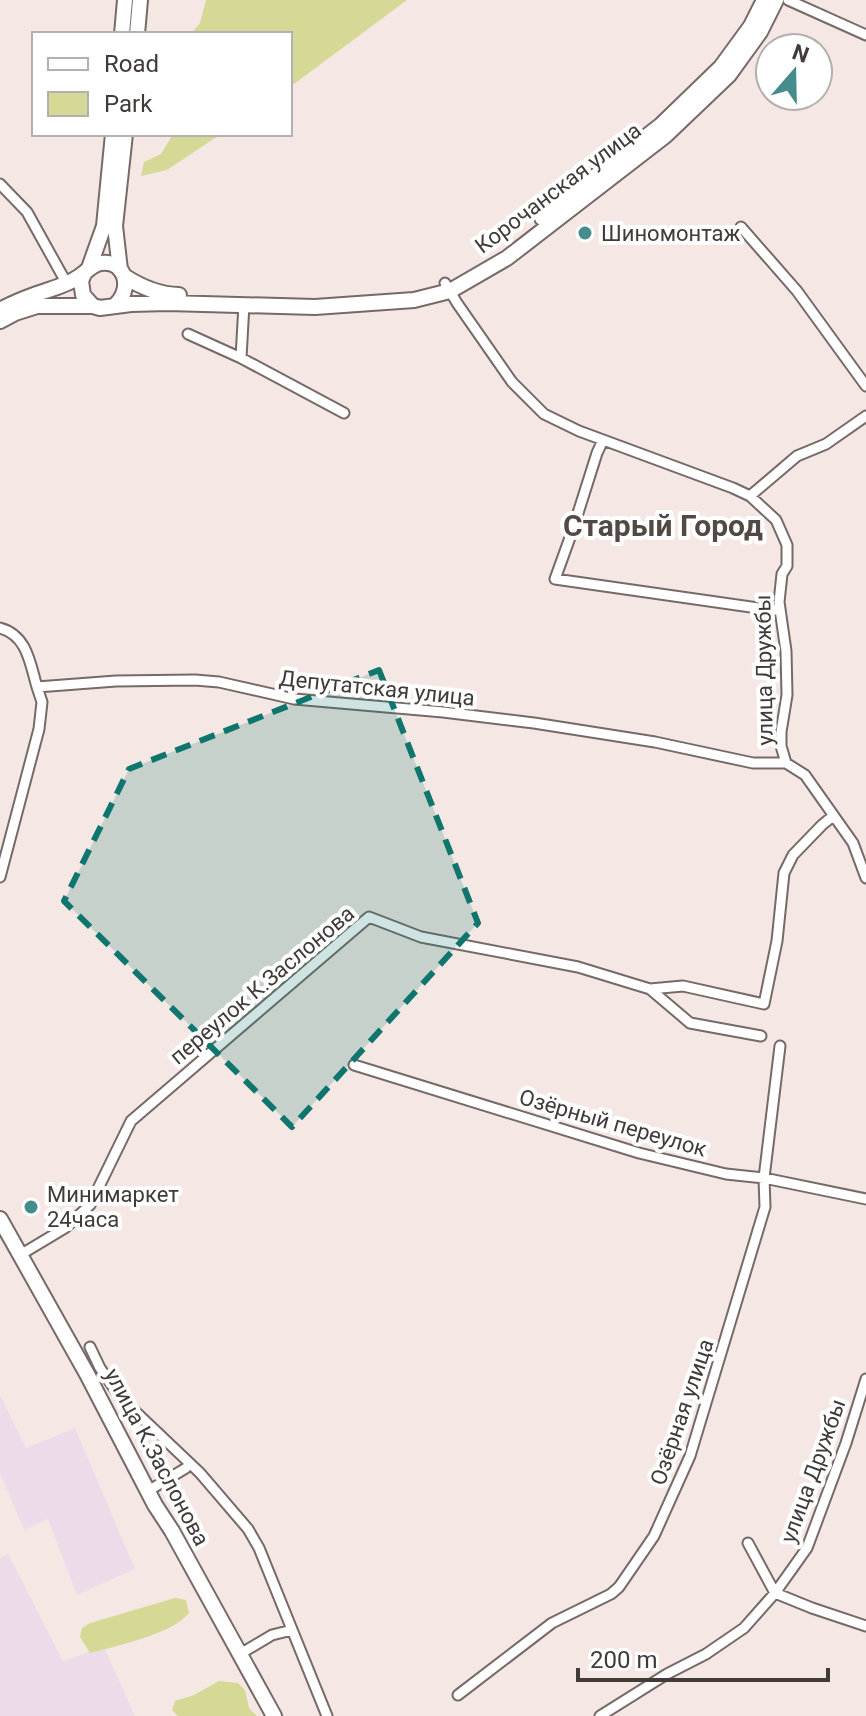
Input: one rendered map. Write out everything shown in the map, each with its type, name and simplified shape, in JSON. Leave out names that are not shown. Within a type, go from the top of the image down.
[{"type":"main road","points":[[122,32],[125,0]]},
{"type":"main road","points":[[137,32],[140,0]]},
{"type":"main road","name":"Корочанская улица","points":[[122,273],[136,284],[167,295],[315,299],[412,293],[448,287],[502,252],[661,125],[721,67],[751,26],[764,0]]},
{"type":"main road","name":"Корочанская улица","points":[[114,306],[168,303],[315,307],[414,300],[448,287],[507,258],[665,136],[729,75],[760,32],[776,0]]},
{"type":"main road","points":[[93,306],[81,288],[104,226],[113,136]]},
{"type":"main road","points":[[0,321],[37,306],[100,308],[114,306],[120,301],[126,289],[115,226],[125,136]]},
{"type":"main road","points":[[0,310],[67,284],[101,263],[115,266],[122,273]]},
{"type":"main road","name":"улица К.Заслонова","points":[[0,1219],[93,1371],[148,1491],[274,1716]]},
{"type":"street","points":[[788,0],[866,35]]},
{"type":"street","points":[[0,184],[27,212],[67,284]]},
{"type":"street","points":[[741,227],[797,291],[866,386]]},
{"type":"street","points":[[448,287],[512,382],[544,414],[579,431],[750,496],[797,456],[826,444],[866,416]]},
{"type":"street","points":[[241,358],[244,304]]},
{"type":"street","points":[[188,334],[241,358],[344,413]]},
{"type":"street","points":[[603,440],[555,579],[780,609]]},
{"type":"street","name":"улица Дружбы","points":[[750,496],[776,520],[787,545],[787,566],[782,574],[779,595],[786,651],[787,695],[781,746],[786,763],[805,775],[853,843],[866,878]]},
{"type":"street","points":[[0,628],[16,635],[25,647],[42,702],[39,729],[0,877]]},
{"type":"street","name":"Депутатская улица","points":[[37,687],[116,681],[219,682],[294,699],[534,723],[655,742],[753,763],[786,763]]},
{"type":"street","name":"переулок К.Заслонова","points":[[20,1255],[65,1228],[90,1205],[131,1121],[369,917],[421,937],[578,967],[650,989],[683,986],[764,1004],[777,941],[784,873],[793,855],[833,816]]},
{"type":"street","name":"переулок К.Заслонова","points":[[650,989],[690,1023],[761,1036]]},
{"type":"street","name":"Озёрная улица","points":[[458,1695],[552,1623],[611,1594],[654,1536],[690,1456],[765,1207],[764,1178],[780,1046]]},
{"type":"street","name":"Озёрный переулок","points":[[354,1065],[639,1153],[726,1174],[764,1178],[866,1199]]},
{"type":"street","points":[[90,1347],[93,1371],[200,1473],[248,1529],[259,1548],[327,1716]]},
{"type":"street","name":"улица Дружбы","points":[[600,1716],[744,1628],[775,1593],[807,1548],[866,1379]]},
{"type":"street","points":[[148,1491],[186,1468]]},
{"type":"street","points":[[748,1543],[775,1593],[866,1626]]},
{"type":"street","points":[[240,1654],[272,1635],[292,1630]]},
{"type":"highlighted area","points":[[379,670],[478,923],[292,1127],[64,901],[129,769]]},
{"type":"shaded area","points":[[0,1395],[26,1448],[75,1428],[135,1569],[77,1595],[48,1519],[24,1530],[0,1473]]},
{"type":"shaded area","points":[[8,1554],[63,1661],[104,1647],[135,1716],[0,1716],[0,1558]]},
{"type":"green space","points":[[206,0],[407,0],[292,86],[292,32],[193,32],[200,23]]},
{"type":"green space","points":[[172,136],[218,136],[167,170],[141,176],[144,162],[161,154]]},
{"type":"green space","points":[[175,1598],[186,1600],[189,1613],[157,1633],[90,1653],[80,1637],[82,1628],[90,1623]]},
{"type":"green space","points":[[219,1681],[238,1683],[245,1690],[249,1708],[257,1716],[178,1716],[172,1710],[175,1701],[194,1695]]},
{"type":"place","name":"Шиномонтаж","points":[[585,233]]},
{"type":"place","name":"Минимаркет 24часа","points":[[31,1207]]},
{"type":"district","name":"Старый Город","points":[[663,525]]}]
